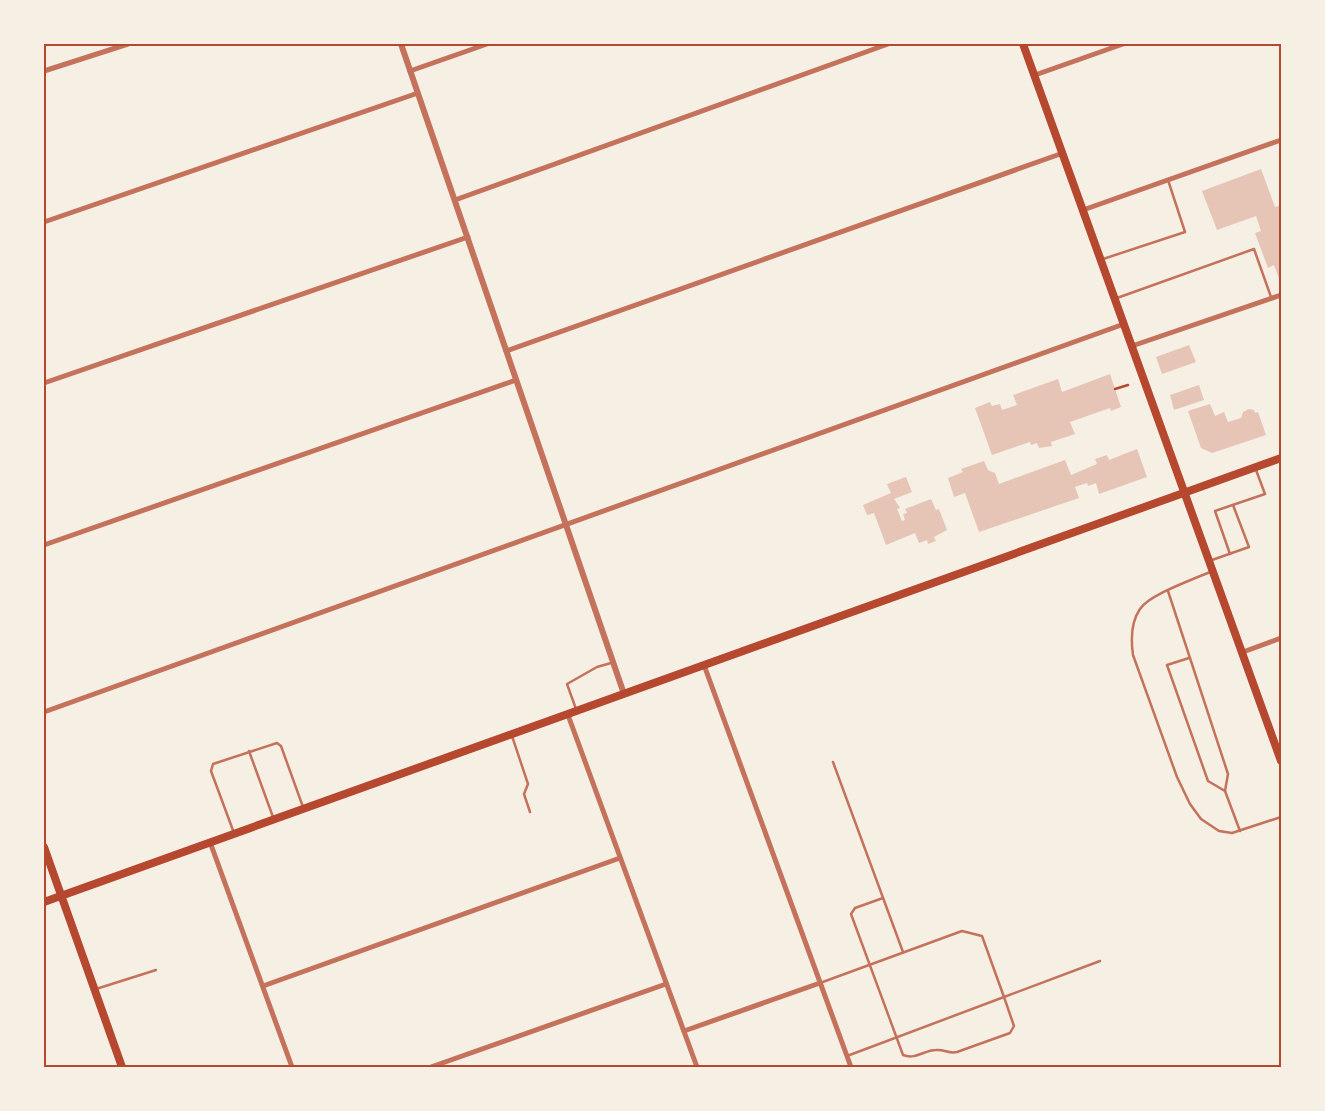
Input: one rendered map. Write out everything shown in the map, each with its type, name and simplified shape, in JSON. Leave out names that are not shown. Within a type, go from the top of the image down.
[{"type":"main road","points":[[1023,44],[1186,492],[1281,761]]},
{"type":"main road","points":[[44,902],[1281,458]]},
{"type":"main road","points":[[44,847],[122,1067]]},
{"type":"street","points":[[44,71],[128,44]]},
{"type":"street","points":[[401,44],[624,694]]},
{"type":"street","points":[[410,71],[488,44]]},
{"type":"street","points":[[456,200],[888,44]]},
{"type":"street","points":[[1034,75],[1123,44]]},
{"type":"street","points":[[44,222],[418,93]]},
{"type":"street","points":[[1083,210],[1281,140]]},
{"type":"street","points":[[506,351],[1063,153]]},
{"type":"street","points":[[44,383],[468,237]]},
{"type":"street","points":[[1132,346],[1281,295]]},
{"type":"street","points":[[44,712],[1124,324]]},
{"type":"street","points":[[44,545],[516,380]]},
{"type":"street","points":[[1243,652],[1281,638]]},
{"type":"street","points":[[704,665],[851,1067]]},
{"type":"street","points":[[568,714],[697,1067]]},
{"type":"street","points":[[210,842],[292,1067]]},
{"type":"street","points":[[263,986],[620,858]]},
{"type":"street","points":[[684,1031],[820,983]]},
{"type":"street","points":[[431,1067],[666,984]]},
{"type":"lane","points":[[1101,260],[1185,232],[1168,180]]},
{"type":"lane","points":[[1115,299],[1254,249],[1272,299]]},
{"type":"lane","points":[[1230,554],[1215,511],[1265,494],[1255,467]]},
{"type":"lane","points":[[1210,560],[1248,547],[1233,504]]},
{"type":"lane","points":[[1214,571],[1168,591],[1140,608],[1131,638],[1133,655],[1177,777],[1200,820],[1219,831],[1232,833],[1281,817]]},
{"type":"lane","points":[[1168,591],[1228,774],[1225,791],[1240,831]]},
{"type":"lane","points":[[1189,658],[1168,665],[1208,782],[1225,791]]},
{"type":"lane","points":[[576,711],[567,684],[597,667],[613,662]]},
{"type":"lane","points":[[512,734],[528,784],[524,794],[530,812]]},
{"type":"lane","points":[[234,834],[211,768],[213,764],[249,751],[275,743],[279,744],[304,809]]},
{"type":"lane","points":[[249,751],[274,820]]},
{"type":"lane","points":[[833,762],[904,952]]},
{"type":"lane","points":[[820,983],[870,964],[904,952],[962,930],[982,936],[1014,1026],[1010,1033],[950,1054],[936,1050],[910,1057],[904,1055],[896,1036],[870,964],[851,914],[855,908],[884,898]]},
{"type":"lane","points":[[847,1056],[1100,960]]},
{"type":"lane","points":[[95,990],[156,970]]},
{"type":"path","points":[[1115,389],[1128,385]]},
{"type":"building","points":[[1261,169],[1275,207],[1281,205],[1281,284],[1274,265],[1268,268],[1255,233],[1261,231],[1256,216],[1217,230],[1202,191]]},
{"type":"building","points":[[1189,345],[1196,362],[1162,374],[1156,357]]},
{"type":"building","points":[[1110,374],[1121,407],[1111,411],[1110,408],[1070,422],[1075,434],[1051,442],[1052,446],[1039,448],[1037,443],[1031,445],[1030,442],[992,455],[975,408],[990,402],[992,406],[1000,404],[1002,410],[1017,405],[1013,395],[1058,379],[1062,392]]},
{"type":"building","points":[[1199,385],[1204,400],[1174,410],[1170,395]]},
{"type":"building","points":[[1210,404],[1215,416],[1224,412],[1228,422],[1241,418],[1243,412],[1249,409],[1254,410],[1255,413],[1258,412],[1266,435],[1212,453],[1201,448],[1188,411]]},
{"type":"building","points":[[1137,449],[1147,477],[1099,494],[1096,483],[1088,486],[1087,483],[1075,487],[1079,498],[979,532],[965,493],[954,497],[948,478],[963,472],[961,469],[984,461],[988,470],[995,473],[999,484],[1065,460],[1071,475],[1097,464],[1095,459],[1107,455],[1109,460]]},
{"type":"building","points":[[906,477],[912,492],[894,499],[900,508],[897,509],[902,521],[905,520],[903,514],[907,513],[905,509],[931,499],[936,510],[939,509],[947,530],[934,537],[936,541],[928,544],[927,540],[919,543],[915,533],[886,545],[874,513],[867,515],[863,505],[891,493],[887,484]]}]
